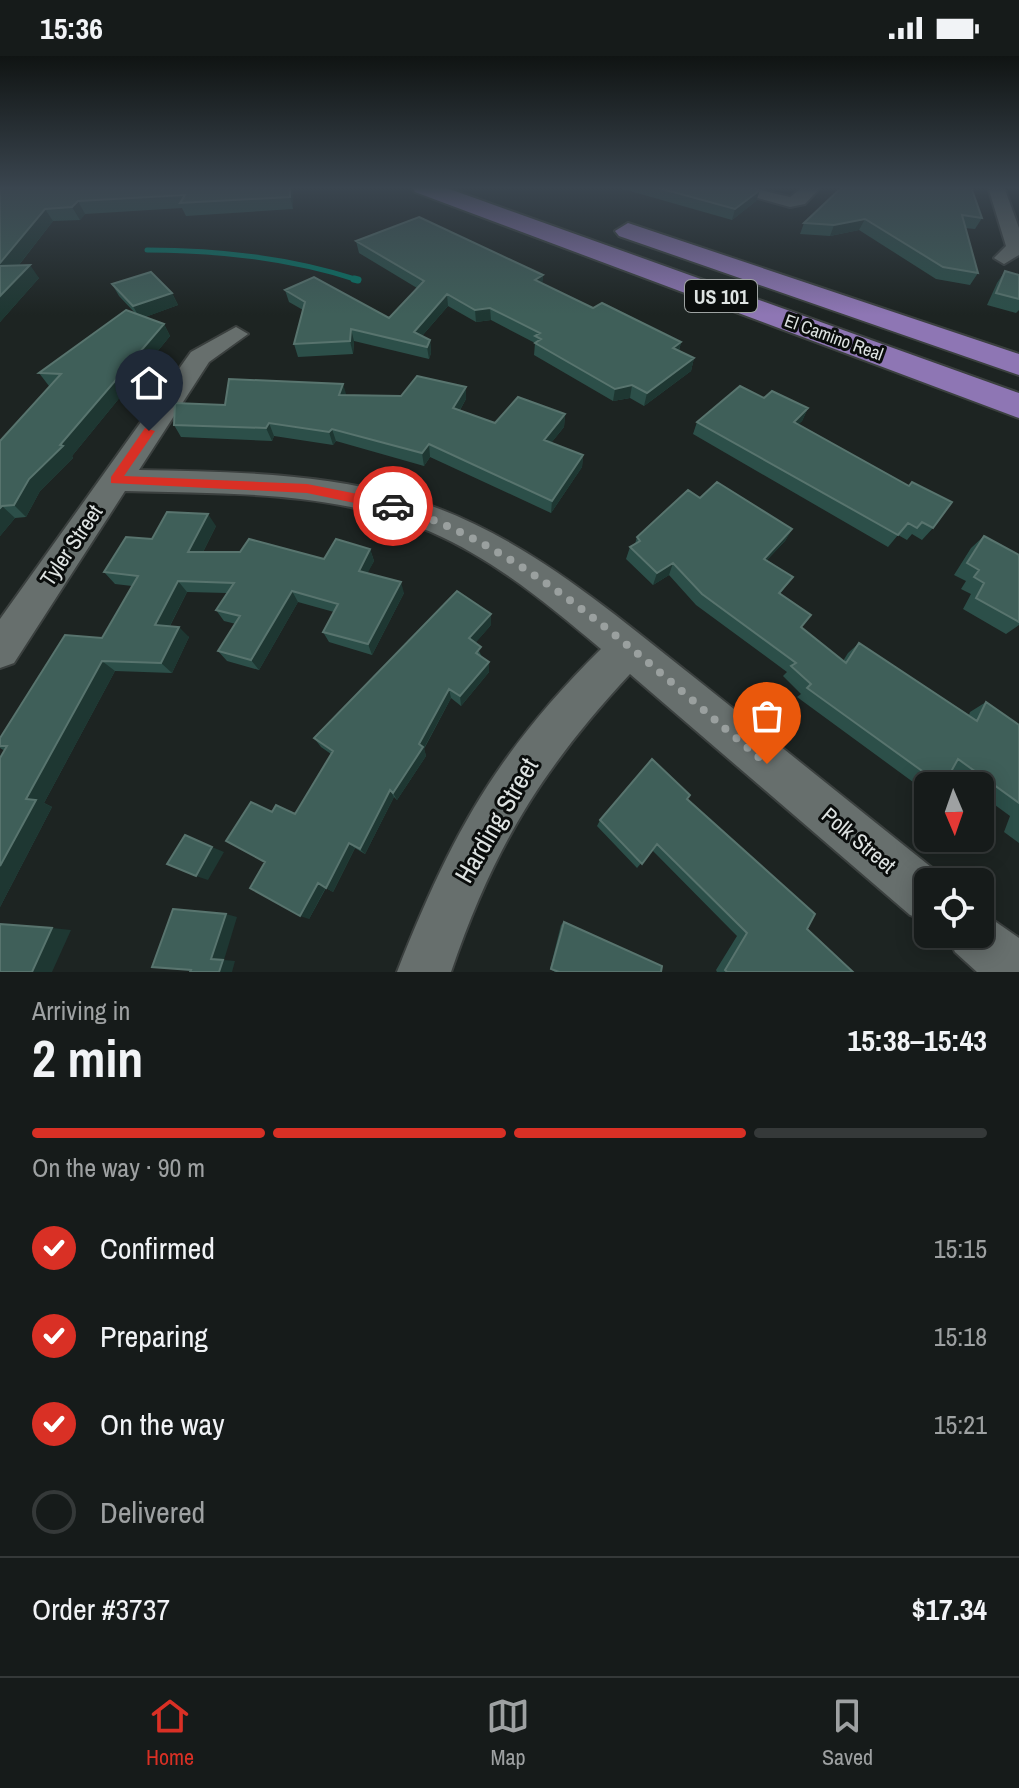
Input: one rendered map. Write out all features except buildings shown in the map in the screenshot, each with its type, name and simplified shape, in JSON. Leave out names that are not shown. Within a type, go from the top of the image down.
[{"type":"highway","name":"El Camino Real","points":[[539,230],[1019,406]]},
{"type":"highway","name":"El Camino Real","points":[[625,230],[1019,365]]},
{"type":"street","points":[[1004,258],[1015,249],[1011,230]]},
{"type":"street","name":"Tyler Street","points":[[0,650],[200,357],[236,334]]},
{"type":"street","name":"Polk Street","points":[[115,480],[307,488],[404,509],[437,521],[500,552],[628,649],[914,885]]},
{"type":"street","name":"Harding Street","points":[[424,972],[474,851],[513,783],[574,705],[628,649]]},
{"type":"street","points":[[990,948],[1018,972]]},
{"type":"waterway","points":[[147,250],[254,257],[306,266],[358,280],[354,279]]},
{"type":"way so far","points":[[393,506],[471,536],[530,571],[767,764]]},
{"type":"route","points":[[149,431],[115,480],[307,488],[393,506]]}]
